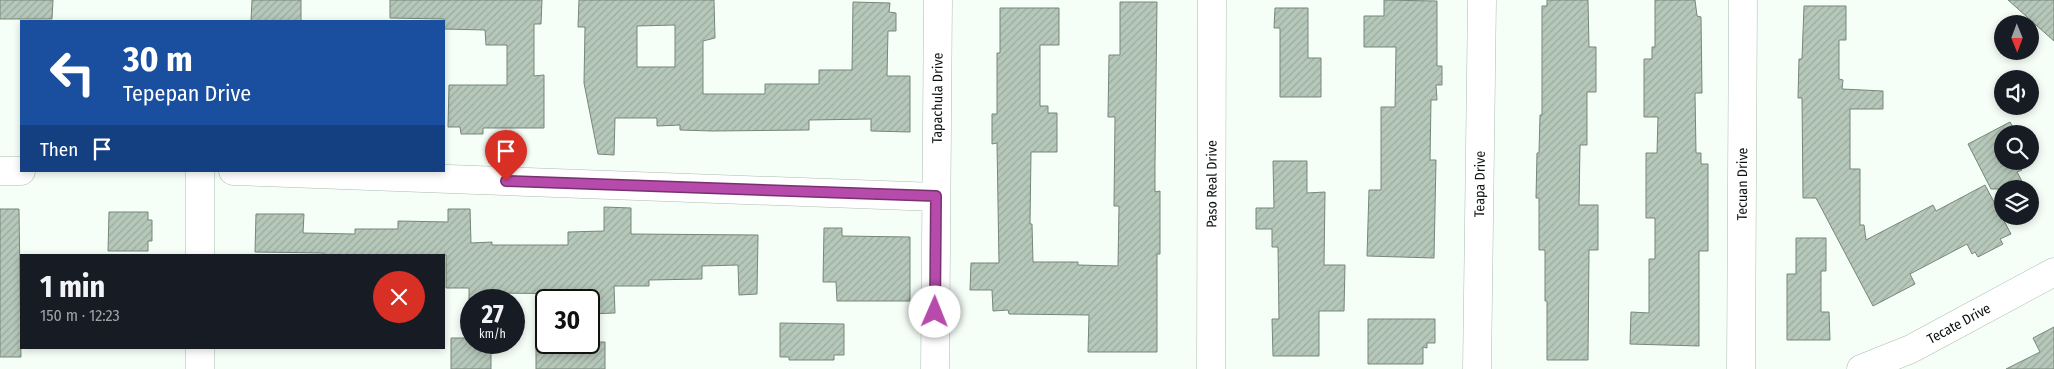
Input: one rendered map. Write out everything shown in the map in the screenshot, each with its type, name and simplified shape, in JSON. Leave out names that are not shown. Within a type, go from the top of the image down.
[{"type":"street","name":"Tapachula Drive","points":[[935,369],[938,0]]},
{"type":"street","name":"Paso Real Drive","points":[[1211,369],[1212,0]]},
{"type":"street","name":"Teapa Drive","points":[[1477,369],[1482,0]]},
{"type":"street","name":"Tecuan Drive","points":[[1741,369],[1743,0]]},
{"type":"street","points":[[0,171],[20,171]]},
{"type":"street","points":[[200,172],[200,254]]},
{"type":"street","points":[[261,172],[936,196]]},
{"type":"street","name":"Tecate Drive","points":[[1861,369],[1911,349],[2054,272]]},
{"type":"street","points":[[200,349],[200,369]]},
{"type":"building","points":[[0,0],[53,0],[52,19],[0,19]]},
{"type":"building","points":[[252,0],[301,0],[301,20],[251,20]]},
{"type":"building","points":[[390,0],[542,0],[541,24],[534,24],[534,76],[544,75],[544,128],[483,128],[483,134],[461,134],[460,127],[448,127],[449,85],[507,85],[507,45],[486,45],[485,30],[445,29],[444,19],[390,18]]},
{"type":"building","points":[[579,0],[714,0],[715,38],[703,41],[703,94],[765,94],[765,84],[819,84],[819,70],[852,70],[853,2],[890,3],[889,12],[896,13],[896,31],[888,31],[887,76],[910,76],[910,132],[871,131],[871,119],[809,120],[809,130],[712,131],[680,130],[680,125],[657,126],[657,118],[615,118],[614,155],[598,154],[584,83],[585,27],[578,27]],"holes":[[[675,25],[675,67],[637,67],[637,26]]]},
{"type":"building","points":[[1384,0],[1437,1],[1437,66],[1442,66],[1442,85],[1436,85],[1437,100],[1431,100],[1430,160],[1436,160],[1434,258],[1367,256],[1369,190],[1381,190],[1381,107],[1395,107],[1396,47],[1364,47],[1364,16],[1384,16]]},
{"type":"building","points":[[1547,0],[1588,0],[1589,47],[1596,47],[1596,92],[1587,92],[1587,145],[1580,145],[1579,205],[1598,205],[1598,250],[1589,250],[1588,360],[1547,360],[1545,250],[1539,250],[1539,198],[1536,198],[1537,153],[1539,153],[1540,115],[1542,115],[1542,6],[1547,6]]},
{"type":"building","points":[[1655,0],[1695,0],[1697,16],[1701,17],[1702,93],[1695,93],[1696,153],[1701,153],[1701,164],[1708,164],[1708,251],[1699,251],[1699,346],[1630,344],[1631,312],[1649,313],[1649,259],[1655,259],[1655,218],[1646,218],[1646,153],[1657,153],[1658,117],[1644,117],[1644,59],[1652,59],[1652,47],[1655,47]]},
{"type":"building","points":[[2008,0],[2054,0],[2054,41],[2039,28],[2039,15],[2025,15]]},
{"type":"building","points":[[1120,2],[1157,2],[1155,192],[1160,191],[1160,254],[1157,254],[1157,352],[1088,352],[1089,315],[1009,314],[1008,310],[993,311],[992,290],[970,290],[971,263],[999,263],[997,143],[992,144],[992,114],[997,114],[997,53],[1000,53],[1000,8],[1059,8],[1059,45],[1040,45],[1040,106],[1048,106],[1048,113],[1057,113],[1057,152],[1031,152],[1030,224],[1032,224],[1033,262],[1078,262],[1078,265],[1118,266],[1119,206],[1114,206],[1115,117],[1108,117],[1109,55],[1120,55]]},
{"type":"building","points":[[1804,6],[1846,6],[1846,40],[1839,40],[1839,79],[1843,80],[1842,89],[1883,91],[1883,109],[1850,109],[1850,169],[1860,169],[1860,225],[1864,225],[1866,240],[1933,205],[1936,211],[1985,185],[1994,202],[1994,225],[2006,225],[2011,234],[2000,239],[2003,244],[1978,257],[1975,252],[1972,254],[1967,244],[1910,274],[1915,284],[1873,306],[1816,198],[1803,198],[1802,98],[1798,98],[1799,59],[1802,59]]},
{"type":"building","points":[[1275,8],[1308,8],[1308,58],[1321,58],[1321,97],[1280,97],[1280,28],[1274,28]]},
{"type":"building","points":[[1994,130],[1994,170],[2022,170],[2017,172],[2021,180],[1994,180],[1994,189],[1991,189],[1968,144]]},
{"type":"building","points":[[1273,161],[1307,161],[1307,193],[1325,192],[1324,265],[1345,265],[1344,311],[1319,311],[1319,356],[1273,356],[1272,319],[1279,319],[1278,247],[1272,247],[1272,229],[1256,229],[1256,208],[1274,208]]},
{"type":"building","points":[[604,207],[631,208],[631,234],[758,235],[757,294],[739,295],[738,265],[702,266],[702,279],[649,280],[649,286],[614,286],[615,313],[600,314],[600,289],[535,289],[535,293],[525,293],[525,289],[446,288],[445,254],[255,252],[256,214],[304,214],[303,233],[355,234],[355,229],[398,229],[398,221],[448,222],[448,209],[470,209],[471,243],[492,242],[492,245],[568,245],[568,232],[604,231]]},
{"type":"building","points":[[0,209],[19,209],[21,357],[0,357]]},
{"type":"building","points":[[109,212],[148,212],[148,220],[152,220],[152,241],[148,241],[148,251],[108,251]]},
{"type":"building","points":[[824,228],[842,228],[842,236],[910,237],[910,301],[837,301],[836,282],[823,282]]},
{"type":"building","points":[[1796,238],[1826,238],[1826,271],[1821,271],[1821,312],[1829,312],[1830,340],[1787,340],[1787,274],[1796,274]]},
{"type":"building","points":[[1368,319],[1435,319],[1435,343],[1427,343],[1427,348],[1423,347],[1423,364],[1368,364]]},
{"type":"building","points":[[780,323],[844,324],[844,355],[834,355],[834,360],[789,360],[789,357],[780,357]]},
{"type":"building","points":[[2054,327],[2054,369],[2006,369],[2040,352],[2033,338]]},
{"type":"building","points":[[451,338],[460,338],[460,354],[491,354],[491,369],[451,369]]},
{"type":"building","points":[[600,342],[605,342],[605,369],[536,369],[536,354],[600,354]]},
{"type":"route","points":[[506,181],[936,196],[935,312]]}]
